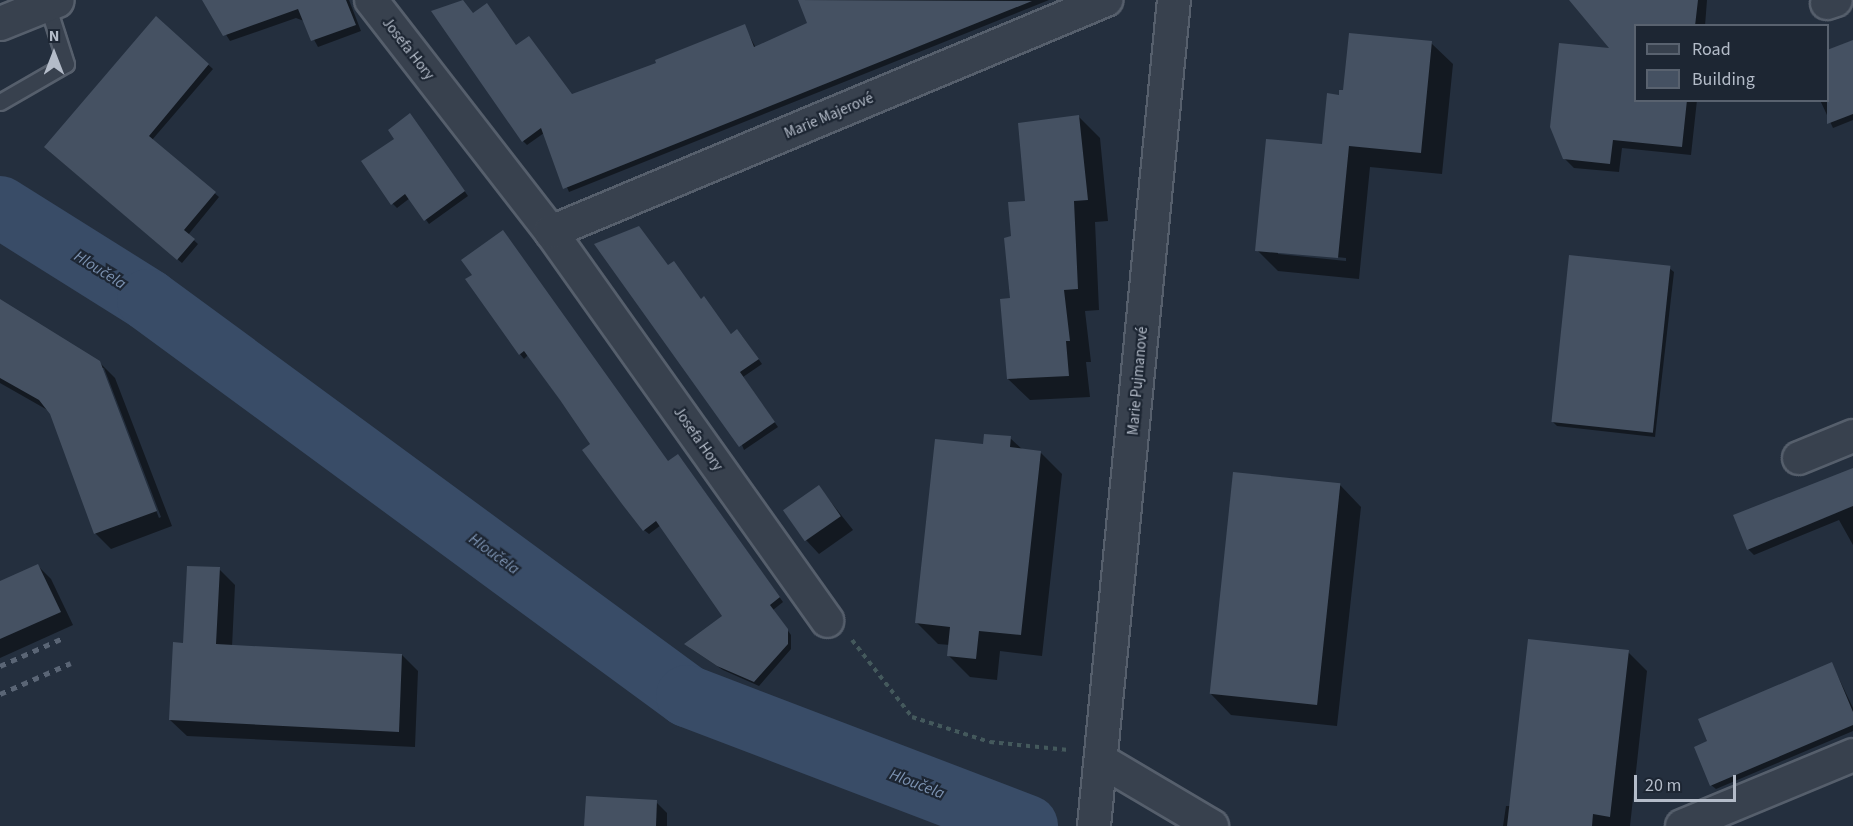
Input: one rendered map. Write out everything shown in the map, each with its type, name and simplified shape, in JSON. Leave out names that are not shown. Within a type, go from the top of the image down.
[{"type":"street","name":"Josefa Hory","points":[[371,0],[551,232],[827,621]]},
{"type":"street","name":"Marie Majerové","points":[[551,232],[1106,0]]},
{"type":"street","name":"Marie Pujmanové","points":[[1096,816],[1174,0]]},
{"type":"street","points":[[0,23],[52,2]]},
{"type":"street","points":[[1799,458],[1853,436]]},
{"type":"street","points":[[1682,826],[1853,755]]},
{"type":"street","points":[[1102,757],[1212,826]]},
{"type":"lane","points":[[0,102],[66,64],[52,2]]},
{"type":"path","points":[[827,621],[860,646],[912,717],[990,742],[1102,757]]},
{"type":"building","points":[[202,0],[346,0],[356,25],[311,41],[298,9],[223,36]]},
{"type":"building","points":[[463,0],[473,13],[487,3],[516,45],[529,36],[572,94],[656,63],[655,60],[745,24],[754,47],[807,23],[798,0],[1032,1],[563,189],[541,128],[522,142],[431,11]]},
{"type":"building","points":[[1569,0],[1698,0],[1695,24],[1634,24],[1634,102],[1687,102],[1682,147],[1613,140],[1610,164],[1563,159],[1550,127],[1559,43],[1609,48]]},
{"type":"building","points":[[156,16],[209,64],[149,136],[216,192],[184,230],[195,239],[177,260],[44,147]]},
{"type":"building","points":[[1349,33],[1432,41],[1421,153],[1349,146],[1338,258],[1255,251],[1266,139],[1322,144],[1327,93],[1339,95],[1339,90],[1343,90]]},
{"type":"building","points":[[1853,40],[1853,114],[1827,124],[1827,102],[1829,102],[1829,49]]},
{"type":"building","points":[[410,113],[465,191],[424,221],[405,194],[391,205],[361,161],[394,139],[388,130]]},
{"type":"building","points":[[1079,115],[1088,200],[1074,201],[1078,289],[1064,290],[1070,341],[1066,341],[1069,376],[1007,379],[1000,299],[1010,298],[1004,238],[1011,236],[1008,202],[1025,201],[1018,123]]},
{"type":"building","points":[[639,226],[668,265],[674,261],[701,299],[704,296],[731,334],[737,329],[759,359],[740,372],[775,422],[739,447],[594,244]]},
{"type":"building","points":[[503,230],[668,461],[678,454],[780,597],[770,605],[788,629],[788,644],[754,682],[717,666],[684,644],[722,616],[656,521],[643,531],[622,504],[582,450],[590,444],[560,400],[524,351],[519,355],[465,279],[472,275],[461,260]]},
{"type":"building","points":[[1569,255],[1670,266],[1653,433],[1551,422]]},
{"type":"building","points":[[0,299],[100,361],[157,511],[94,534],[50,414],[39,400],[0,378]]},
{"type":"building","points":[[984,434],[1011,436],[1010,447],[1041,451],[1021,635],[979,631],[976,659],[947,656],[950,627],[915,623],[935,439],[983,444]]},
{"type":"building","points":[[1853,468],[1853,506],[1747,550],[1733,515]]},
{"type":"building","points":[[1233,472],[1340,483],[1317,705],[1210,694]]},
{"type":"building","points":[[819,485],[841,516],[805,541],[783,510]]},
{"type":"building","points":[[38,564],[61,612],[0,639],[0,581]]},
{"type":"building","points":[[187,566],[220,567],[216,644],[402,654],[399,732],[169,720],[173,642],[183,643]]},
{"type":"building","points":[[1528,639],[1629,650],[1610,817],[1593,814],[1592,826],[1507,826]]},
{"type":"building","points":[[1832,662],[1853,712],[1853,725],[1710,786],[1694,747],[1707,741],[1698,719]]},
{"type":"building","points":[[586,796],[657,800],[656,826],[584,826]]},
{"type":"waterway","name":"Hloučela","points":[[0,207],[148,300],[687,696],[1027,826]]},
{"type":"railway","points":[[0,666],[61,639]]},
{"type":"railway","points":[[0,694],[71,663]]}]
